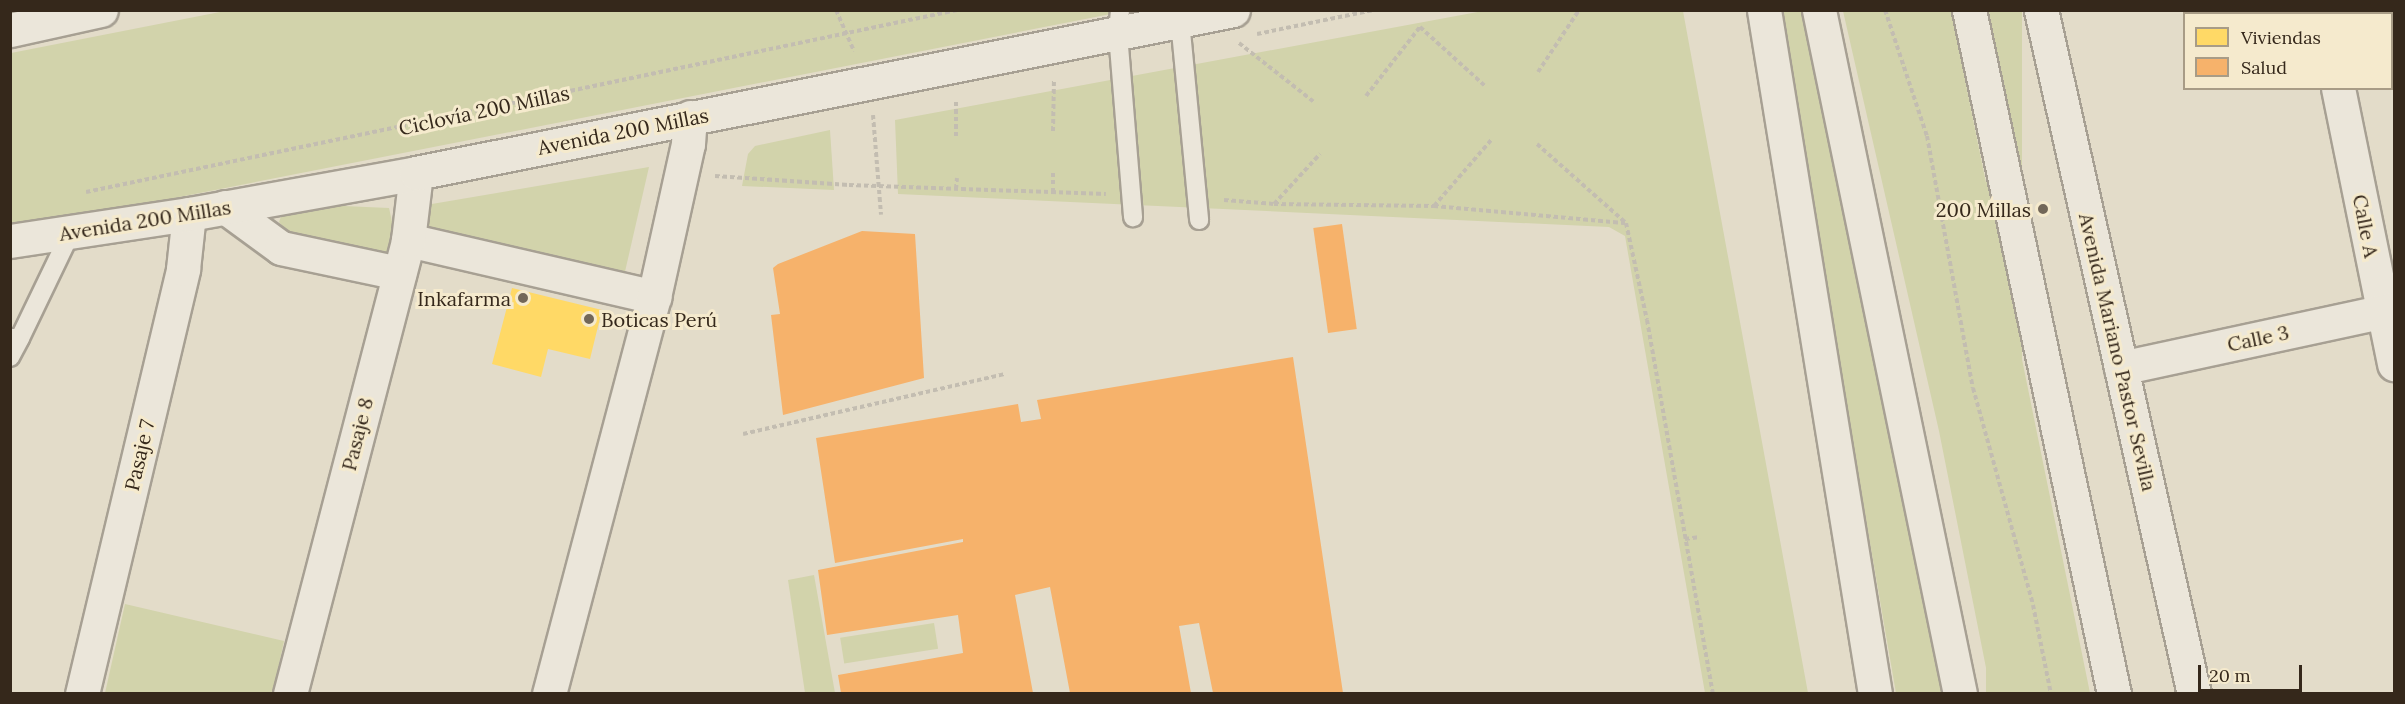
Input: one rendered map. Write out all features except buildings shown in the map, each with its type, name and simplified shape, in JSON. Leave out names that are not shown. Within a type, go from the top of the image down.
[{"type":"street","points":[[10,30],[101,10]]},
{"type":"street","points":[[1764,10],[1875,693]]},
{"type":"street","points":[[1819,10],[1960,693]]},
{"type":"street","points":[[1969,10],[2114,693]]},
{"type":"street","name":"Avenida Mariano Pastor Sevilla","points":[[2041,10],[2194,693]]},
{"type":"street","name":"Avenida 200 Millas","points":[[10,241],[189,214],[416,173],[868,82],[1119,22],[1180,21],[1233,25]]},
{"type":"street","name":"Calle A","points":[[2338,90],[2389,310],[2394,364]]},
{"type":"street","points":[[549,693],[654,297],[690,117]]},
{"type":"street","name":"Pasaje 8","points":[[290,693],[408,240],[416,173]]},
{"type":"street","points":[[225,207],[281,248],[399,273]]},
{"type":"street","name":"Pasaje 7","points":[[82,693],[183,269],[189,214]]},
{"type":"street","points":[[408,240],[654,297]]},
{"type":"street","name":"Calle 3","points":[[2121,368],[2389,310]]},
{"type":"lane","points":[[1180,21],[1199,220]]},
{"type":"lane","points":[[1119,22],[1132,217]]},
{"type":"lane","points":[[10,357],[15,338],[71,232]]},
{"type":"path","points":[[836,10],[868,82],[873,113],[881,215]]},
{"type":"path","name":"Ciclovía 200 Millas","points":[[80,193],[957,10]]},
{"type":"path","points":[[1538,72],[1580,10]]},
{"type":"path","points":[[1885,10],[1927,136],[1973,388],[2032,605],[2050,693]]},
{"type":"path","points":[[1233,25],[1314,102]]},
{"type":"path","points":[[1366,96],[1420,27],[1485,86]]},
{"type":"path","points":[[1053,131],[1054,75]]},
{"type":"path","points":[[956,95],[956,136]]},
{"type":"path","points":[[1434,206],[1492,139]]},
{"type":"path","points":[[1537,144],[1626,224],[1647,320],[1713,693]]},
{"type":"path","points":[[1274,204],[1320,154]]},
{"type":"path","points":[[1053,173],[1053,192]]},
{"type":"path","points":[[680,174],[878,186],[1130,196]]},
{"type":"path","points":[[956,189],[957,178]]},
{"type":"path","points":[[1197,199],[1274,204],[1434,206],[1626,224]]},
{"type":"path","points":[[1647,320],[1655,320]]},
{"type":"path","points":[[743,434],[1004,374]]},
{"type":"path","points":[[1686,538],[1700,537]]},
{"type":"green space","points":[[225,11],[1126,11],[11,230],[11,53]]},
{"type":"green space","points":[[1483,11],[1683,11],[1808,693],[1705,693],[1625,236],[1609,227],[898,194],[895,120]]},
{"type":"green space","points":[[1778,11],[1811,11],[1951,693],[1896,693]]},
{"type":"green space","points":[[1843,11],[1951,11],[2090,693],[1991,693],[1939,431]]},
{"type":"green space","points":[[1986,11],[2022,11],[2022,694],[1986,694]]},
{"type":"green space","points":[[830,130],[834,190],[742,186],[748,154],[755,146]]},
{"type":"green space","points":[[649,167],[624,276],[420,224],[420,206]]},
{"type":"green space","points":[[321,205],[389,208],[396,240],[388,261],[304,240],[287,232],[279,222],[282,214],[295,209]]},
{"type":"green space","points":[[814,575],[835,693],[805,693],[788,580]]},
{"type":"green space","points":[[125,604],[284,641],[273,693],[105,693]]},
{"type":"green space","points":[[934,623],[938,649],[844,664],[840,638]]},
{"type":"place","name":"200 Millas","points":[[2043,209]]},
{"type":"place","name":"Inkafarma","points":[[523,298]]},
{"type":"place","name":"Boticas Perú","points":[[589,319]]}]
